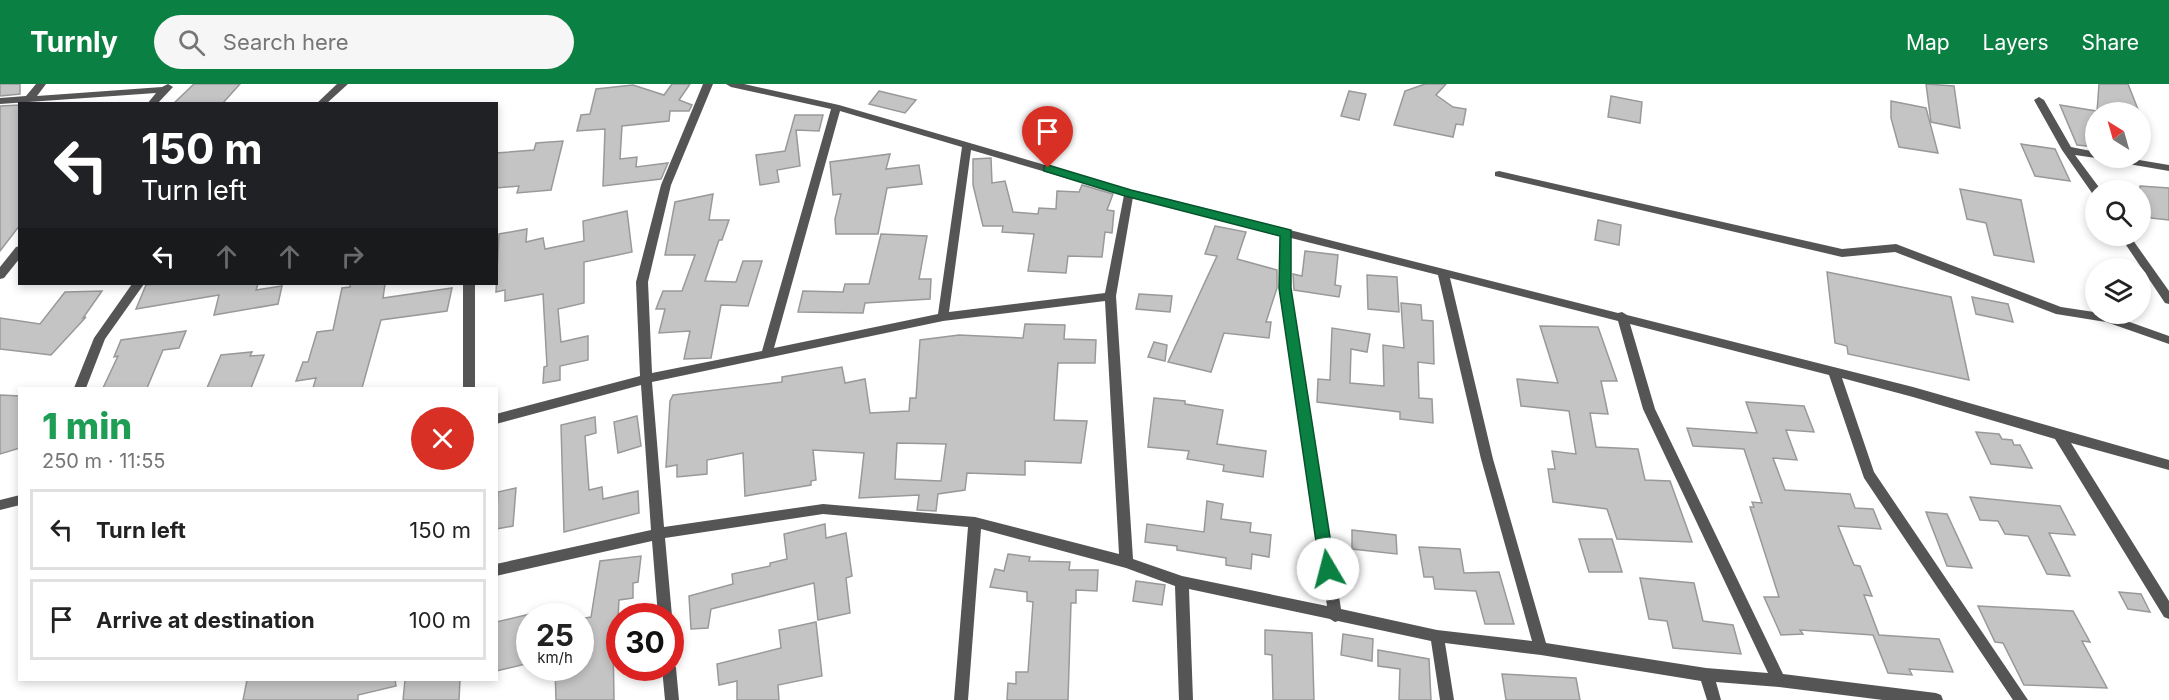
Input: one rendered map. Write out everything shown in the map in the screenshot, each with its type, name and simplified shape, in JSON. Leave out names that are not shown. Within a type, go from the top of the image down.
[{"type":"street","points":[[29,99],[41,84]]},
{"type":"street","points":[[322,102],[343,84]]},
{"type":"street","points":[[663,603],[646,379],[642,282],[666,185],[708,84]]},
{"type":"street","points":[[731,84],[836,107],[1129,193],[1443,274],[1622,316],[1913,392],[2169,465]]},
{"type":"street","points":[[0,102],[168,87]]},
{"type":"street","points":[[153,102],[168,87]]},
{"type":"street","points":[[2039,100],[2067,150],[2088,180]]},
{"type":"street","points":[[767,352],[836,107]]},
{"type":"street","points":[[943,317],[967,144]]},
{"type":"street","points":[[2067,150],[2085,153]]},
{"type":"street","points":[[2151,165],[2169,168]]},
{"type":"street","points":[[1499,174],[1842,253],[1896,248],[2060,311],[2107,318],[2169,340]]},
{"type":"street","points":[[1126,562],[1110,296],[1129,193]]},
{"type":"street","points":[[1286,233],[1285,288],[1335,616]]},
{"type":"street","points":[[2132,246],[2169,300]]},
{"type":"street","points":[[0,275],[18,252]]},
{"type":"street","points":[[1443,274],[1487,459],[1541,649]]},
{"type":"street","points":[[80,387],[100,338],[137,285]]},
{"type":"street","points":[[469,285],[469,387]]},
{"type":"street","points":[[498,418],[646,379],[767,352],[943,317],[1110,296]]},
{"type":"street","points":[[1622,316],[1650,408],[1779,680]]},
{"type":"street","points":[[1834,373],[1868,474],[2021,700]]},
{"type":"street","points":[[2059,435],[2169,613]]},
{"type":"street","points":[[0,505],[18,500]]},
{"type":"street","points":[[498,570],[657,534],[823,509],[975,522],[1126,562],[1182,582],[1437,636],[1541,649],[1706,675],[1779,680],[1936,700]]},
{"type":"street","points":[[961,700],[975,522]]},
{"type":"street","points":[[1182,582],[1186,700]]},
{"type":"street","points":[[1437,636],[1447,700]]},
{"type":"street","points":[[1706,675],[1714,700]]},
{"type":"street","points":[[670,681],[672,700]]},
{"type":"building","points":[[0,84],[20,84],[20,94],[0,96]]},
{"type":"building","points":[[194,84],[240,84],[224,102],[175,102]]},
{"type":"building","points":[[672,84],[690,84],[679,100],[692,105],[689,111],[670,111],[669,121],[622,126],[620,159],[637,157],[636,167],[668,163],[661,179],[603,186],[605,129],[577,131],[581,115],[590,114],[596,89],[633,85],[664,95]]},
{"type":"building","points":[[1425,84],[1446,84],[1436,95],[1453,107],[1466,109],[1463,125],[1456,124],[1453,137],[1394,125],[1405,91]]},
{"type":"building","points":[[1926,84],[1954,86],[1960,128],[1931,122]]},
{"type":"building","points":[[2099,84],[2128,84],[2135,102],[2098,102]]},
{"type":"building","points":[[879,91],[916,100],[905,113],[869,104]]},
{"type":"building","points":[[1349,91],[1366,94],[1359,120],[1341,116]]},
{"type":"building","points":[[1611,96],[1642,102],[1640,123],[1608,117]]},
{"type":"building","points":[[1891,101],[1926,108],[1938,153],[1899,147],[1891,118]]},
{"type":"building","points":[[18,105],[18,228],[0,251],[0,106]]},
{"type":"building","points":[[2060,105],[2085,109],[2085,146],[2077,145]]},
{"type":"building","points":[[795,115],[823,115],[819,131],[796,130],[800,166],[777,170],[779,182],[760,185],[756,155],[785,151]]},
{"type":"building","points":[[563,141],[551,190],[517,193],[519,186],[498,188],[498,153],[534,150],[536,143]]},
{"type":"building","points":[[2021,144],[2055,149],[2070,181],[2035,176]]},
{"type":"building","points":[[890,154],[886,169],[919,165],[922,184],[887,188],[878,234],[836,234],[835,219],[841,194],[833,195],[830,162]]},
{"type":"building","points":[[991,158],[992,183],[1005,181],[1013,212],[1038,214],[1039,208],[1056,209],[1057,191],[1079,192],[1082,185],[1113,194],[1107,210],[1114,211],[1112,233],[1105,232],[1102,257],[1068,256],[1066,273],[1028,271],[1034,234],[1002,232],[1003,226],[983,226],[973,185],[973,159]]},
{"type":"building","points":[[2151,187],[2169,188],[2169,220],[2151,218]]},
{"type":"building","points":[[1960,189],[2021,200],[2034,262],[1994,255],[1986,223],[1967,219]]},
{"type":"building","points":[[713,194],[709,220],[729,220],[722,240],[719,240],[705,281],[736,282],[743,261],[762,261],[748,306],[721,305],[711,358],[684,359],[690,331],[659,333],[665,309],[656,309],[663,291],[682,291],[695,255],[665,255],[675,202]]},
{"type":"building","points":[[627,211],[632,252],[584,262],[584,303],[558,309],[561,342],[588,336],[588,360],[560,366],[560,380],[543,383],[544,367],[547,366],[543,294],[505,301],[505,290],[496,292],[499,234],[527,229],[526,242],[543,238],[545,249],[584,241],[583,221]]},
{"type":"building","points":[[1598,220],[1621,225],[1619,245],[1595,240]]},
{"type":"building","points":[[1215,226],[1246,232],[1237,259],[1277,270],[1277,288],[1266,322],[1271,322],[1269,338],[1224,333],[1211,372],[1168,362],[1217,256],[1205,254]]},
{"type":"building","points":[[881,234],[927,236],[919,279],[931,279],[930,299],[865,303],[863,313],[798,312],[803,291],[843,292],[845,284],[869,284]]},
{"type":"building","points":[[1305,251],[1338,255],[1335,285],[1341,286],[1339,297],[1294,290],[1293,274],[1302,276]]},
{"type":"building","points":[[1827,272],[1951,297],[1969,380],[1848,354],[1847,346],[1835,343]]},
{"type":"building","points":[[1367,275],[1397,277],[1399,312],[1368,309]]},
{"type":"building","points":[[146,285],[258,285],[256,290],[282,286],[278,304],[214,315],[219,295],[136,309]]},
{"type":"building","points":[[350,285],[385,285],[383,298],[452,288],[447,311],[381,320],[362,387],[313,387],[316,378],[296,381],[303,362],[308,362],[317,332],[333,330],[342,288],[350,287]]},
{"type":"building","points":[[102,291],[83,318],[86,317],[51,355],[0,349],[0,318],[40,324],[65,292]]},
{"type":"building","points":[[1139,294],[1172,296],[1170,312],[1136,309]]},
{"type":"building","points":[[1972,297],[2008,304],[2013,322],[1976,314]]},
{"type":"building","points":[[1401,303],[1421,305],[1422,320],[1433,321],[1434,364],[1418,362],[1419,398],[1432,399],[1433,423],[1400,419],[1400,412],[1317,402],[1318,379],[1330,380],[1332,328],[1370,334],[1367,352],[1351,349],[1350,383],[1384,386],[1383,345],[1404,348]]},
{"type":"building","points":[[1025,324],[1065,325],[1064,339],[1096,340],[1095,363],[1058,363],[1054,420],[1087,421],[1081,463],[1025,461],[1025,475],[967,473],[965,490],[938,494],[936,511],[917,510],[919,495],[859,498],[864,453],[813,450],[816,480],[811,481],[811,485],[745,496],[743,453],[707,460],[707,474],[677,477],[677,465],[666,467],[670,401],[673,395],[782,382],[782,377],[842,367],[845,383],[865,379],[870,413],[909,411],[910,398],[916,398],[920,340],[959,335],[1023,338]],"holes":[[[897,443],[946,444],[941,481],[895,479]]]},
{"type":"building","points":[[1540,326],[1598,327],[1617,381],[1601,381],[1608,414],[1590,413],[1596,447],[1638,449],[1645,480],[1670,481],[1692,542],[1617,539],[1607,509],[1553,502],[1548,469],[1555,469],[1552,451],[1576,454],[1569,411],[1521,406],[1517,379],[1558,383]]},
{"type":"building","points":[[186,331],[179,348],[163,350],[147,387],[103,387],[118,356],[114,357],[121,340]]},
{"type":"building","points":[[1154,342],[1167,345],[1165,361],[1148,357]]},
{"type":"building","points":[[252,352],[250,356],[264,355],[251,387],[207,387],[221,355]]},
{"type":"building","points":[[0,395],[18,396],[18,449],[0,454]]},
{"type":"building","points":[[1154,398],[1185,401],[1185,404],[1223,410],[1217,444],[1266,451],[1263,477],[1223,471],[1224,465],[1187,459],[1189,451],[1148,447]]},
{"type":"building","points":[[1746,402],[1804,406],[1814,432],[1786,430],[1797,460],[1773,458],[1785,490],[1850,494],[1855,508],[1873,509],[1881,529],[1838,526],[1854,565],[1860,566],[1872,596],[1864,595],[1879,635],[1939,639],[1953,672],[1909,669],[1912,675],[1888,673],[1873,635],[1800,630],[1803,634],[1781,635],[1764,597],[1779,597],[1750,507],[1754,507],[1752,502],[1762,503],[1744,449],[1693,446],[1687,428],[1757,433]]},
{"type":"building","points":[[637,416],[641,446],[618,453],[614,422]]},
{"type":"building","points":[[595,417],[596,433],[585,436],[589,490],[602,487],[603,499],[638,491],[639,513],[564,532],[561,425]]},
{"type":"building","points":[[1976,432],[1999,434],[2002,439],[2012,440],[2014,445],[2020,445],[2032,468],[1991,464]]},
{"type":"building","points":[[516,488],[513,526],[498,529],[498,492]]},
{"type":"building","points":[[1970,497],[2060,506],[2075,535],[2049,533],[2070,576],[2047,574],[2028,536],[2005,534],[1998,521],[1980,520]]},
{"type":"building","points":[[1207,501],[1223,504],[1221,519],[1251,523],[1250,532],[1271,535],[1269,557],[1252,554],[1251,569],[1226,565],[1226,558],[1177,550],[1177,546],[1145,542],[1147,524],[1204,532]]},
{"type":"building","points":[[1926,512],[1947,514],[1972,568],[1947,566]]},
{"type":"building","points":[[825,524],[826,538],[846,533],[852,576],[846,578],[850,613],[818,620],[814,583],[711,609],[708,628],[691,629],[689,596],[733,584],[732,574],[770,566],[770,563],[787,559],[784,534]]},
{"type":"building","points":[[1352,530],[1396,535],[1397,554],[1352,549]]},
{"type":"building","points":[[1579,539],[1612,539],[1622,572],[1589,572]]},
{"type":"building","points":[[1419,547],[1460,549],[1464,573],[1499,572],[1514,624],[1485,624],[1476,591],[1435,589],[1433,577],[1424,577]]},
{"type":"building","points":[[1008,554],[1030,557],[1029,561],[1070,562],[1069,570],[1098,570],[1097,591],[1076,590],[1076,603],[1071,603],[1068,700],[1007,700],[1008,683],[1016,684],[1016,672],[1028,672],[1033,602],[1027,601],[1027,592],[990,587],[995,569],[1004,571]]},
{"type":"building","points":[[641,556],[638,582],[633,583],[633,598],[619,600],[619,603],[606,603],[606,681],[614,681],[614,700],[556,700],[555,681],[594,681],[593,603],[600,561]]},
{"type":"building","points":[[1640,578],[1694,583],[1703,621],[1733,625],[1741,654],[1673,648],[1667,621],[1649,619]]},
{"type":"building","points":[[1136,581],[1165,585],[1162,605],[1133,601]]},
{"type":"building","points":[[2119,592],[2141,594],[2150,612],[2128,609]]},
{"type":"building","points":[[1978,606],[2073,611],[2090,642],[2082,641],[2107,688],[2024,685],[2003,643],[1995,642]]},
{"type":"building","points":[[516,617],[516,666],[498,671],[498,622]]},
{"type":"building","points":[[816,622],[822,676],[778,685],[779,700],[737,700],[737,681],[719,685],[717,664],[781,648],[779,630]]},
{"type":"building","points":[[1265,630],[1312,633],[1314,700],[1273,700],[1272,655],[1265,654]]},
{"type":"building","points":[[1343,634],[1373,639],[1372,661],[1341,655]]},
{"type":"building","points":[[1378,650],[1429,659],[1431,700],[1399,700],[1400,669],[1378,666]]},
{"type":"building","points":[[1502,674],[1576,678],[1580,700],[1506,700]]},
{"type":"building","points":[[247,681],[395,681],[396,686],[358,695],[358,700],[243,700]]},
{"type":"building","points":[[405,681],[460,681],[459,700],[403,700]]},
{"type":"route","points":[[1048,168],[1129,193],[1286,233],[1285,288],[1328,569]]}]
